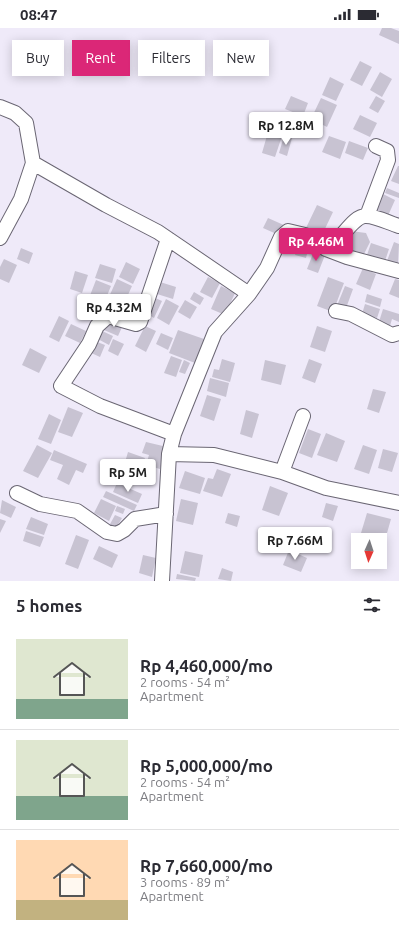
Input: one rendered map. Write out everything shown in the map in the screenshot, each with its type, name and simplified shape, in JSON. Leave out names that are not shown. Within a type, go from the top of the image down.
[{"type":"street","points":[[0,107],[15,113],[26,123],[33,163],[22,199],[0,238]]},
{"type":"street","points":[[366,216],[388,160],[387,151],[376,146]]},
{"type":"street","points":[[33,163],[168,239],[249,294]]},
{"type":"street","points":[[326,249],[337,242],[356,219],[366,216],[399,226]]},
{"type":"street","points":[[162,581],[166,514],[165,491],[169,454],[174,434],[215,332],[249,294],[267,268],[282,237],[288,232],[305,235],[326,249],[347,257],[399,271]]},
{"type":"street","points":[[168,239],[140,322],[136,324],[108,316],[97,326],[89,344],[61,386],[100,406],[174,434]]},
{"type":"street","points":[[336,311],[351,314],[392,335],[399,333]]},
{"type":"street","points":[[282,472],[303,416]]},
{"type":"street","points":[[169,454],[214,455],[282,472],[326,488],[399,503]]},
{"type":"street","points":[[17,493],[45,505],[77,511],[107,532],[117,534],[124,530],[135,519],[166,514]]},
{"type":"building","points":[[382,28],[391,28],[399,31],[399,44],[379,35]]},
{"type":"building","points":[[360,61],[372,67],[362,86],[350,80]]},
{"type":"building","points":[[380,72],[392,79],[382,97],[370,90]]},
{"type":"building","points":[[330,77],[344,84],[336,101],[322,95]]},
{"type":"building","points":[[291,96],[308,103],[303,116],[285,109]]},
{"type":"building","points":[[376,96],[385,101],[378,113],[369,108]]},
{"type":"building","points":[[321,98],[337,105],[327,127],[311,119]]},
{"type":"building","points":[[360,115],[377,123],[370,137],[353,129]]},
{"type":"building","points":[[268,132],[282,136],[275,157],[262,153]]},
{"type":"building","points":[[284,136],[292,138],[287,156],[279,153]]},
{"type":"building","points":[[329,136],[346,142],[340,159],[322,152]]},
{"type":"building","points":[[349,141],[368,148],[363,160],[345,153]]},
{"type":"building","points":[[399,166],[399,184],[391,181]]},
{"type":"building","points":[[387,188],[399,193],[399,198],[385,193]]},
{"type":"building","points":[[383,194],[395,200],[387,218],[375,213]]},
{"type":"building","points":[[317,205],[333,212],[322,235],[306,228]]},
{"type":"building","points":[[268,218],[286,226],[281,236],[263,228]]},
{"type":"building","points":[[351,231],[366,233],[370,242],[361,260],[358,252],[343,250]]},
{"type":"building","points":[[287,237],[296,240],[292,253],[283,250]]},
{"type":"building","points":[[394,242],[399,244],[398,265],[387,261]]},
{"type":"building","points":[[299,243],[309,246],[306,258],[295,255]]},
{"type":"building","points":[[371,243],[389,249],[384,264],[366,258]]},
{"type":"building","points":[[21,248],[33,253],[29,264],[17,259]]},
{"type":"building","points":[[314,251],[325,255],[318,273],[307,269]]},
{"type":"building","points":[[4,259],[17,265],[9,283],[0,279],[0,267]]},
{"type":"building","points":[[126,262],[140,269],[133,284],[119,277]]},
{"type":"building","points":[[100,264],[116,269],[112,283],[95,278]]},
{"type":"building","points":[[363,268],[376,274],[370,290],[356,284]]},
{"type":"building","points":[[75,271],[88,275],[82,293],[70,289]]},
{"type":"building","points":[[208,277],[220,283],[212,298],[200,292]]},
{"type":"building","points":[[328,277],[344,283],[333,312],[317,306]]},
{"type":"building","points":[[117,279],[132,286],[123,306],[108,299]]},
{"type":"building","points":[[395,279],[399,280],[399,298],[389,294]]},
{"type":"building","points":[[96,280],[111,286],[104,303],[89,298]]},
{"type":"building","points":[[160,282],[176,287],[173,299],[157,294]]},
{"type":"building","points":[[221,286],[235,293],[225,315],[211,309]]},
{"type":"building","points":[[345,286],[353,289],[345,311],[336,308]]},
{"type":"building","points":[[194,292],[204,298],[200,305],[190,299]]},
{"type":"building","points":[[367,294],[382,299],[380,307],[365,302]]},
{"type":"building","points":[[153,297],[162,301],[154,318],[146,313]]},
{"type":"building","points":[[166,299],[179,306],[169,325],[157,318]]},
{"type":"building","points":[[185,300],[197,307],[190,319],[178,312]]},
{"type":"building","points":[[365,304],[380,309],[377,318],[362,314]]},
{"type":"building","points":[[383,309],[399,314],[399,322],[392,319],[389,329],[378,325]]},
{"type":"building","points":[[59,316],[69,321],[59,342],[49,337]]},
{"type":"building","points":[[109,319],[123,325],[118,336],[104,330]]},
{"type":"building","points":[[71,324],[86,331],[80,343],[65,336]]},
{"type":"building","points":[[145,326],[156,331],[146,352],[135,346]]},
{"type":"building","points":[[317,326],[332,331],[325,352],[310,347]]},
{"type":"building","points":[[100,330],[113,336],[109,345],[96,338]]},
{"type":"building","points":[[178,330],[204,339],[195,363],[169,353]]},
{"type":"building","points":[[161,333],[173,338],[168,350],[156,344]]},
{"type":"building","points":[[113,339],[124,344],[118,356],[108,351]]},
{"type":"building","points":[[92,340],[105,345],[100,357],[87,351]]},
{"type":"building","points":[[30,348],[47,357],[39,373],[22,365]]},
{"type":"building","points":[[171,356],[182,360],[176,377],[164,373]]},
{"type":"building","points":[[222,359],[235,363],[230,382],[212,377],[214,369],[219,370]]},
{"type":"building","points":[[309,359],[322,364],[315,383],[302,378]]},
{"type":"building","points":[[184,360],[190,363],[185,374],[179,372]]},
{"type":"building","points":[[265,360],[286,365],[281,385],[261,380]]},
{"type":"building","points":[[210,378],[229,383],[226,397],[207,391]]},
{"type":"building","points":[[373,389],[386,392],[379,413],[367,409]]},
{"type":"building","points":[[207,395],[221,399],[214,421],[200,416]]},
{"type":"building","points":[[68,407],[83,413],[72,437],[58,432]]},
{"type":"building","points":[[246,410],[259,414],[252,438],[240,434]]},
{"type":"building","points":[[49,414],[61,420],[51,444],[38,439]]},
{"type":"building","points":[[308,429],[321,434],[312,458],[299,453]]},
{"type":"building","points":[[326,433],[345,441],[337,462],[317,455]]},
{"type":"building","points":[[146,442],[167,447],[160,469],[146,465],[149,455],[142,453]]},
{"type":"building","points":[[37,445],[52,453],[38,478],[23,471]]},
{"type":"building","points":[[363,445],[377,450],[369,474],[354,469]]},
{"type":"building","points":[[383,449],[398,453],[392,472],[378,468]]},
{"type":"building","points":[[54,450],[87,464],[83,473],[76,470],[69,485],[57,479],[63,465],[50,460]]},
{"type":"building","points":[[128,452],[145,458],[139,475],[123,469]]},
{"type":"building","points":[[217,469],[231,474],[222,497],[203,491],[208,478],[213,479]]},
{"type":"building","points":[[185,471],[205,478],[200,494],[179,488]]},
{"type":"building","points":[[117,483],[142,494],[138,503],[113,492]]},
{"type":"building","points":[[270,486],[288,493],[279,516],[262,510]]},
{"type":"building","points":[[106,491],[137,505],[134,511],[103,497]]},
{"type":"building","points":[[101,499],[116,506],[109,521],[94,513]]},
{"type":"building","points":[[181,499],[198,503],[193,525],[176,521]]},
{"type":"building","points":[[2,500],[16,507],[11,518],[0,513]]},
{"type":"building","points":[[326,503],[338,506],[333,521],[322,517]]},
{"type":"building","points":[[117,506],[125,509],[123,514],[115,511]]},
{"type":"building","points":[[228,513],[240,516],[237,527],[225,523]]},
{"type":"building","points":[[367,513],[391,519],[387,533],[361,533]]},
{"type":"building","points":[[115,515],[122,518],[115,530],[109,526]]},
{"type":"building","points":[[31,517],[48,524],[44,535],[26,529]]},
{"type":"building","points":[[0,519],[6,521],[0,533]]},
{"type":"building","points":[[26,531],[44,537],[40,547],[23,541]]},
{"type":"building","points":[[76,535],[89,540],[78,569],[65,564]]},
{"type":"building","points":[[99,546],[118,555],[112,568],[93,559]]},
{"type":"building","points":[[289,550],[307,558],[301,572],[283,565]]},
{"type":"building","points":[[185,551],[203,555],[199,577],[180,573]]},
{"type":"building","points":[[143,555],[156,558],[152,577],[139,573]]},
{"type":"building","points":[[222,568],[233,572],[231,581],[218,579]]},
{"type":"building","points":[[177,574],[196,578],[195,581],[176,579]]}]
